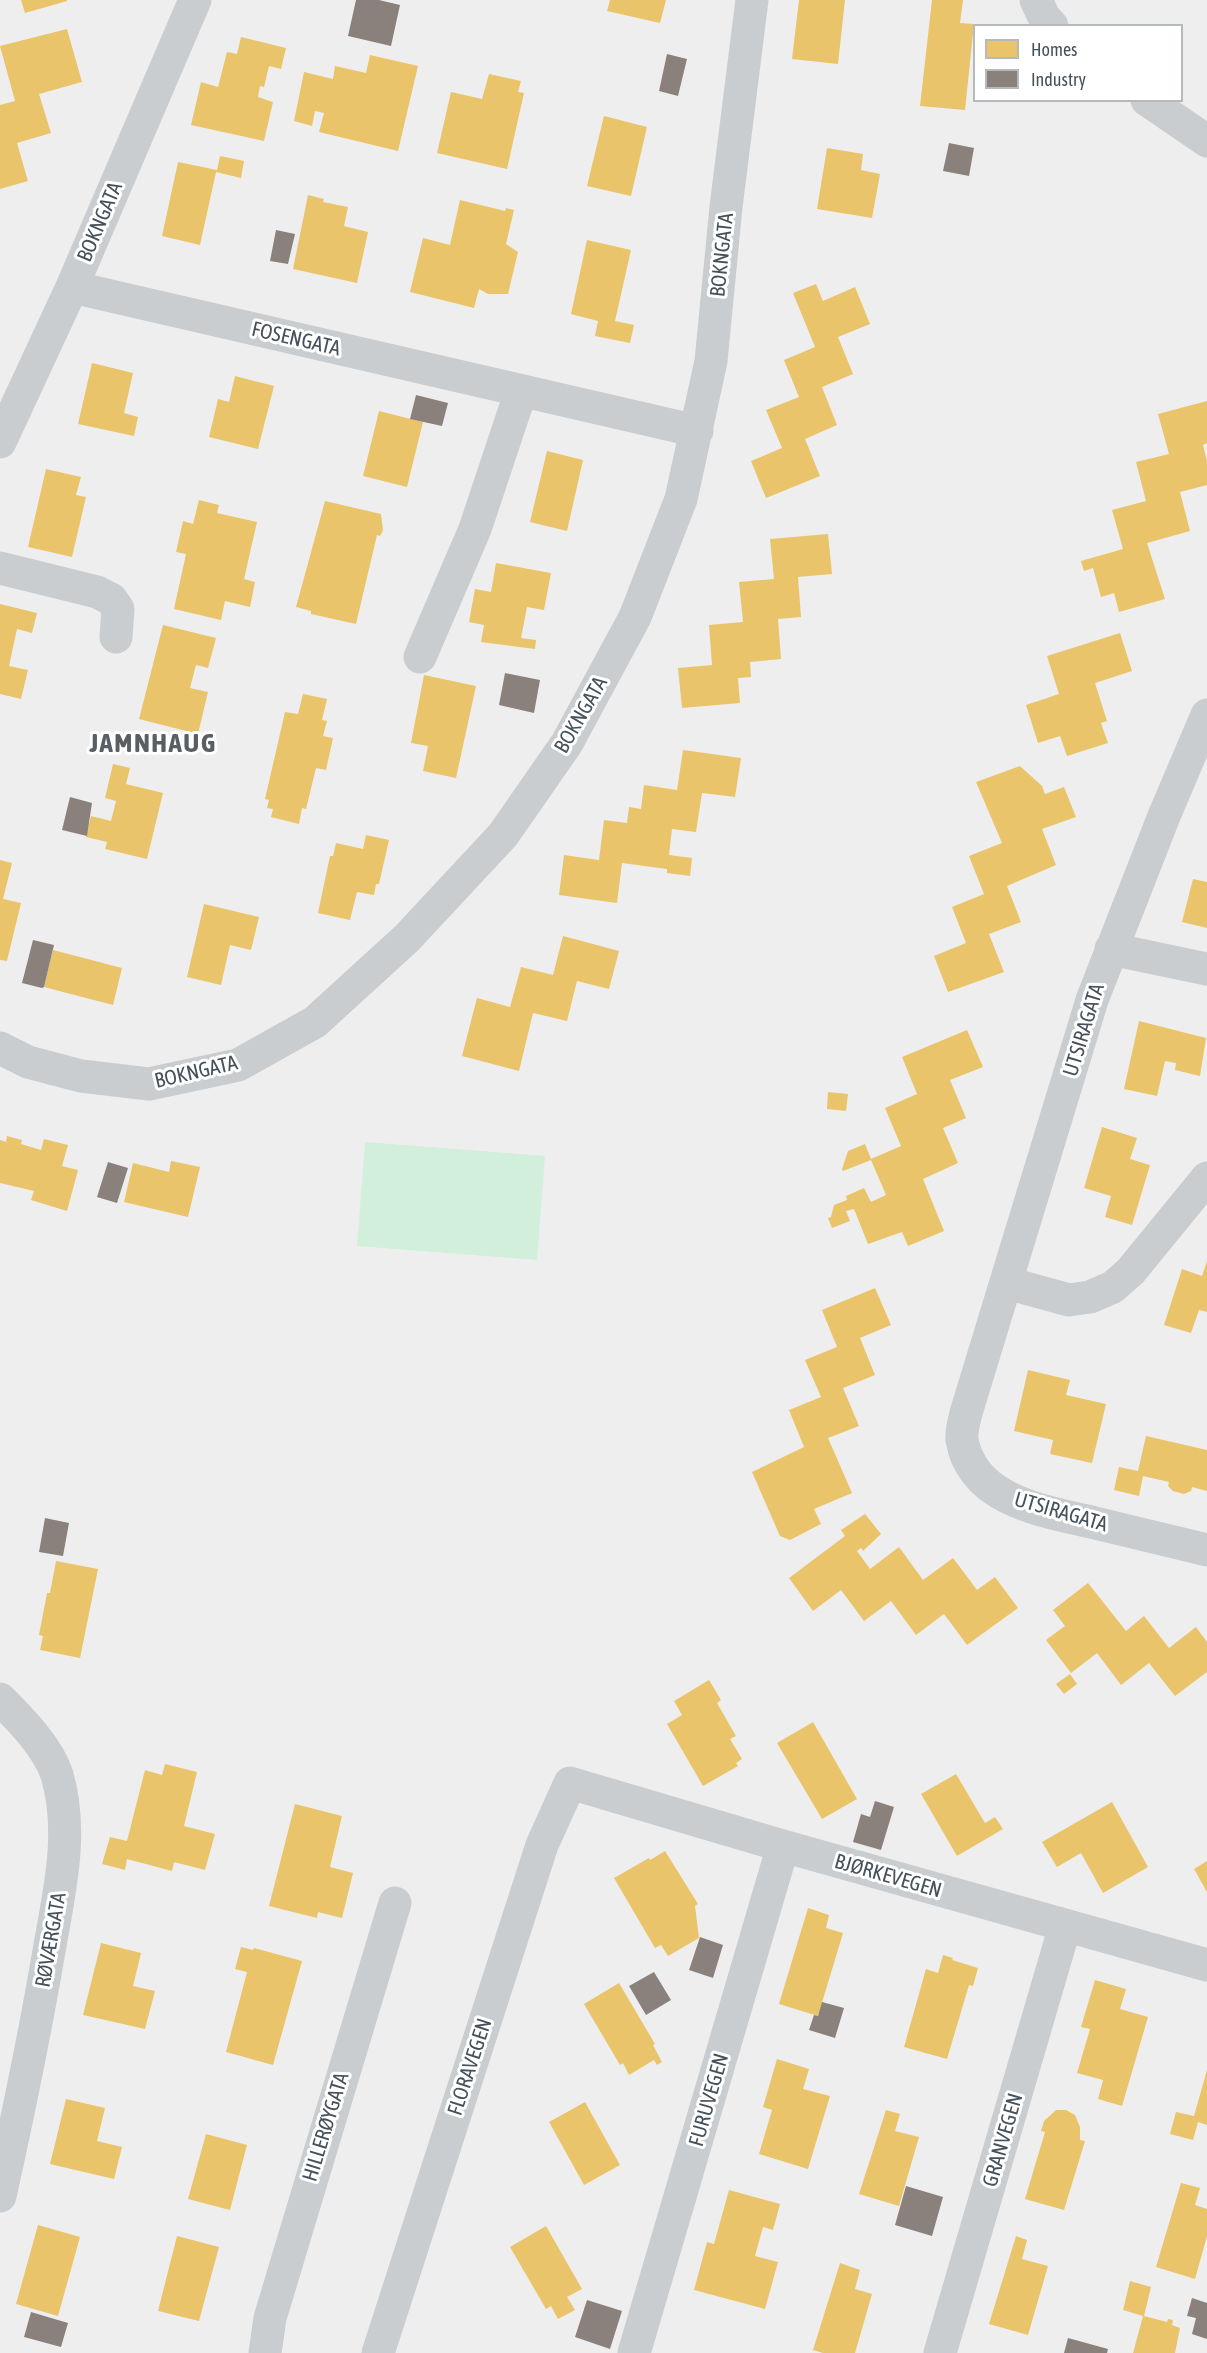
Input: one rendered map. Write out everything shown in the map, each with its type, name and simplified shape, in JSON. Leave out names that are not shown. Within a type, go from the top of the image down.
[{"type":"street","name":"BOKNGATA","points":[[0,442],[72,287],[195,0]]},
{"type":"street","name":"BOKNGATA","points":[[0,1048],[28,1062],[81,1076],[149,1084],[238,1065],[315,1022],[408,938],[503,835],[567,743],[635,617],[681,499],[711,361],[726,207],[752,0]]},
{"type":"street","points":[[1036,0],[1050,24]]},
{"type":"street","points":[[1151,102],[1204,131]]},
{"type":"street","name":"FOSENGATA","points":[[72,287],[697,431]]},
{"type":"street","points":[[420,657],[475,529],[521,391]]},
{"type":"street","points":[[0,568],[97,592],[111,599],[118,609],[116,637]]},
{"type":"street","name":"UTSIRAGATA","points":[[1207,715],[1092,1000],[966,1413],[962,1439],[969,1460],[981,1477],[1000,1494],[1024,1505],[1207,1550]]},
{"type":"street","points":[[1111,949],[1207,969]]},
{"type":"street","points":[[1007,1283],[1069,1300],[1090,1297],[1113,1287],[1131,1271],[1207,1178]]},
{"type":"street","name":"RØVÆRGATA","points":[[0,1699],[32,1731],[56,1773],[65,1819],[63,1866],[36,2031],[0,2196]]},
{"type":"street","name":"BJØRKEVEGEN","points":[[570,1783],[783,1846],[1207,1965]]},
{"type":"street","name":"FLORAVEGEN","points":[[378,2353],[542,1845],[570,1783]]},
{"type":"street","name":"FURUVEGEN","points":[[634,2353],[783,1846]]},
{"type":"street","name":"HILLERØYGATA","points":[[265,2353],[270,2318],[335,2095],[395,1903]]},
{"type":"street","name":"GRANVEGEN","points":[[940,2353],[1065,1926]]},
{"type":"green space","points":[[365,1142],[545,1156],[537,1260],[357,1246]]},
{"type":"building: Homes","points":[[21,0],[67,0],[67,1],[25,13]]},
{"type":"building: Homes","points":[[610,0],[666,0],[660,23],[607,11]]},
{"type":"building: Homes","points":[[799,0],[845,0],[838,64],[792,59]]},
{"type":"building: Homes","points":[[932,0],[963,0],[960,23],[974,24],[965,110],[920,106]]},
{"type":"building: Homes","points":[[67,29],[82,82],[39,94],[51,133],[17,143],[28,181],[0,189],[0,105],[15,101],[0,46]]},
{"type":"building: Homes","points":[[241,37],[286,48],[281,69],[269,66],[264,87],[260,86],[258,97],[273,102],[264,141],[191,125],[201,82],[218,87],[227,52],[237,54]]},
{"type":"building: Homes","points":[[370,55],[418,66],[398,151],[319,132],[324,113],[315,111],[312,126],[294,121],[304,72],[333,79],[335,66],[366,73]]},
{"type":"building: Homes","points":[[489,74],[521,81],[518,92],[524,93],[507,169],[437,153],[451,92],[482,99]]},
{"type":"building: Homes","points":[[604,116],[647,127],[631,196],[587,186]]},
{"type":"building: Homes","points":[[827,148],[863,154],[861,170],[880,174],[872,218],[817,209]]},
{"type":"building: Homes","points":[[220,156],[244,161],[241,178],[216,172],[200,245],[162,236],[178,162],[217,170]]},
{"type":"building: Homes","points":[[308,195],[324,199],[323,202],[348,207],[344,226],[368,232],[357,283],[293,269]]},
{"type":"building: Homes","points":[[460,200],[505,211],[506,208],[514,210],[506,244],[518,252],[508,294],[488,294],[479,289],[474,308],[410,292],[423,238],[450,245]]},
{"type":"building: Homes","points":[[587,240],[631,250],[615,321],[634,325],[630,343],[595,336],[598,321],[571,314]]},
{"type":"building: Homes","points":[[816,284],[823,301],[855,287],[870,324],[838,337],[853,374],[822,387],[837,425],[805,439],[820,476],[766,498],[751,461],[782,448],[766,410],[799,397],[784,360],[815,347],[793,293]]},
{"type":"building: Homes","points":[[92,363],[133,373],[124,413],[138,417],[134,436],[78,424]]},
{"type":"building: Homes","points":[[235,376],[274,386],[258,449],[209,437],[218,399],[229,402]]},
{"type":"building: Homes","points":[[1207,401],[1207,443],[1203,445],[1207,461],[1207,485],[1180,492],[1190,531],[1147,543],[1165,599],[1119,612],[1114,593],[1101,597],[1093,568],[1084,571],[1081,561],[1123,549],[1112,510],[1146,501],[1136,462],[1169,454],[1158,414]]},
{"type":"building: Homes","points":[[379,411],[423,422],[407,487],[363,476]]},
{"type":"building: Homes","points":[[547,451],[583,460],[567,531],[530,522]]},
{"type":"building: Homes","points":[[46,469],[81,477],[76,495],[86,497],[72,557],[28,547]]},
{"type":"building: Homes","points":[[199,500],[219,505],[217,513],[257,522],[244,579],[255,582],[250,607],[225,601],[221,620],[174,609],[186,554],[176,552],[183,521],[193,524]]},
{"type":"building: Homes","points":[[325,501],[381,514],[383,530],[380,536],[377,535],[356,624],[311,614],[311,611],[296,607]]},
{"type":"building: Homes","points":[[828,534],[832,574],[798,577],[801,617],[778,619],[781,659],[750,662],[751,677],[738,678],[740,703],[682,708],[678,668],[712,665],[709,625],[743,622],[739,582],[774,579],[770,539]]},
{"type":"building: Homes","points":[[496,563],[551,573],[544,610],[527,607],[521,638],[536,640],[535,649],[481,642],[484,625],[469,622],[475,589],[491,592]]},
{"type":"building: Homes","points":[[0,604],[37,613],[32,633],[17,629],[9,666],[28,670],[21,699],[0,694]]},
{"type":"building: Homes","points":[[163,625],[216,638],[208,668],[196,665],[190,688],[208,692],[198,734],[139,719]]},
{"type":"building: Homes","points":[[1120,633],[1132,671],[1095,683],[1107,721],[1101,723],[1108,743],[1067,756],[1060,736],[1038,743],[1026,705],[1059,694],[1047,656]]},
{"type":"building: Homes","points":[[424,675],[476,686],[456,778],[423,771],[428,746],[411,743]]},
{"type":"building: Homes","points":[[303,694],[327,699],[322,720],[327,721],[323,736],[333,738],[326,770],[316,768],[306,809],[302,808],[299,824],[271,817],[273,809],[267,808],[269,800],[265,799],[285,712],[298,714]]},
{"type":"building: Homes","points":[[683,750],[741,758],[735,797],[702,793],[696,832],[672,829],[669,855],[692,858],[690,876],[667,873],[667,869],[622,863],[617,903],[559,895],[564,855],[599,860],[604,820],[627,823],[629,807],[641,809],[644,785],[677,790]]},
{"type":"building: Homes","points":[[113,764],[130,768],[126,784],[163,793],[147,859],[105,849],[107,842],[86,837],[91,816],[111,821],[116,801],[105,798]]},
{"type":"building: Homes","points":[[1020,766],[1042,786],[1045,794],[1064,787],[1076,817],[1042,829],[1056,865],[1007,886],[1021,922],[989,934],[1004,972],[948,992],[934,956],[966,943],[952,907],[984,894],[969,856],[1002,843],[976,782]]},
{"type":"building: Homes","points":[[366,835],[389,840],[379,884],[376,884],[374,895],[357,892],[350,920],[318,913],[330,856],[333,856],[336,843],[363,849]]},
{"type":"building: Homes","points":[[0,860],[12,863],[3,899],[21,903],[7,961],[0,960]]},
{"type":"building: Homes","points":[[1193,879],[1207,882],[1207,928],[1182,922]]},
{"type":"building: Homes","points":[[204,904],[259,917],[251,950],[230,945],[221,985],[187,977]]},
{"type":"building: Homes","points":[[563,936],[619,951],[609,989],[577,981],[567,1021],[533,1013],[519,1071],[462,1056],[477,998],[510,1007],[521,967],[553,975]]},
{"type":"building: Homes","points":[[53,950],[122,968],[113,1005],[44,987]]},
{"type":"building: Homes","points":[[1139,1021],[1206,1038],[1200,1076],[1175,1070],[1176,1063],[1165,1061],[1157,1096],[1124,1089]]},
{"type":"building: Homes","points":[[967,1030],[983,1067],[950,1080],[966,1118],[943,1128],[958,1163],[923,1179],[944,1231],[908,1246],[902,1232],[868,1244],[854,1209],[846,1211],[850,1221],[832,1228],[828,1218],[831,1217],[834,1205],[847,1200],[846,1196],[864,1188],[871,1202],[886,1195],[871,1160],[843,1171],[842,1169],[848,1151],[865,1144],[871,1159],[901,1146],[885,1108],[917,1094],[902,1057]]},
{"type":"building: Homes","points":[[828,1092],[848,1094],[846,1111],[827,1109]]},
{"type":"building: Homes","points":[[1102,1127],[1137,1138],[1130,1159],[1150,1165],[1132,1225],[1105,1217],[1111,1196],[1084,1188]]},
{"type":"building: Homes","points":[[7,1136],[22,1140],[21,1144],[41,1150],[44,1139],[68,1145],[62,1166],[78,1170],[67,1211],[31,1200],[34,1191],[0,1183],[0,1140],[6,1142]]},
{"type":"building: Homes","points":[[171,1161],[200,1167],[188,1217],[124,1202],[133,1163],[169,1172]]},
{"type":"building: Homes","points":[[1207,1261],[1207,1312],[1199,1310],[1191,1333],[1164,1325],[1182,1269],[1202,1276]]},
{"type":"building: Homes","points":[[875,1288],[891,1325],[860,1338],[875,1375],[843,1388],[859,1426],[828,1438],[852,1493],[814,1509],[821,1524],[790,1540],[780,1536],[752,1472],[804,1447],[789,1410],[821,1397],[805,1360],[837,1347],[822,1310]]},
{"type":"building: Homes","points":[[1028,1370],[1070,1380],[1066,1395],[1106,1404],[1092,1463],[1050,1454],[1053,1440],[1014,1431]]},
{"type":"building: Homes","points":[[1146,1436],[1207,1450],[1207,1491],[1192,1487],[1191,1491],[1184,1494],[1173,1491],[1168,1486],[1169,1482],[1143,1476],[1139,1496],[1114,1490],[1119,1467],[1138,1471]]},
{"type":"building: Homes","points":[[865,1514],[881,1534],[863,1551],[861,1548],[857,1551],[870,1569],[899,1547],[923,1580],[953,1558],[977,1590],[995,1577],[1018,1608],[967,1645],[944,1614],[916,1635],[891,1601],[864,1621],[841,1590],[813,1611],[789,1578],[845,1536],[841,1530]]},
{"type":"building: Homes","points":[[56,1561],[98,1569],[80,1658],[40,1650],[43,1636],[39,1635]]},
{"type":"building: Homes","points":[[1088,1583],[1126,1631],[1144,1616],[1169,1648],[1196,1627],[1207,1642],[1207,1672],[1175,1696],[1149,1663],[1121,1685],[1097,1653],[1071,1673],[1046,1640],[1065,1626],[1053,1610]]},
{"type":"building: Homes","points":[[1070,1674],[1077,1684],[1064,1694],[1056,1684]]},
{"type":"building: Homes","points":[[709,1680],[721,1700],[717,1703],[736,1736],[730,1739],[742,1759],[736,1763],[738,1766],[703,1786],[667,1724],[682,1715],[674,1701]]},
{"type":"building: Homes","points":[[813,1722],[857,1799],[822,1819],[777,1743]]},
{"type":"building: Homes","points":[[165,1764],[197,1772],[184,1826],[215,1834],[205,1870],[174,1862],[172,1871],[127,1859],[125,1870],[102,1864],[110,1837],[127,1841],[145,1770],[162,1775]]},
{"type":"building: Homes","points":[[956,1774],[985,1823],[995,1817],[1003,1829],[957,1856],[921,1794]]},
{"type":"building: Homes","points":[[1112,1802],[1148,1867],[1103,1893],[1081,1853],[1057,1867],[1042,1842]]},
{"type":"building: Homes","points":[[295,1804],[342,1816],[330,1867],[353,1873],[342,1918],[318,1912],[317,1918],[269,1906]]},
{"type":"building: Homes","points":[[665,1851],[698,1904],[695,1906],[699,1938],[668,1956],[661,1945],[655,1948],[614,1878]]},
{"type":"building: Homes","points":[[1207,1861],[1207,1892],[1194,1869]]},
{"type":"building: Homes","points":[[808,1908],[829,1915],[826,1928],[843,1933],[818,2016],[779,2004]]},
{"type":"building: Homes","points":[[101,1943],[141,1953],[133,1986],[155,1991],[145,2029],[83,2015]]},
{"type":"building: Homes","points":[[241,1947],[253,1950],[254,1948],[302,1961],[273,2065],[226,2052],[247,1972],[235,1969]]},
{"type":"building: Homes","points":[[943,1955],[978,1968],[973,1986],[969,1985],[947,2059],[904,2047],[926,1969],[938,1973]]},
{"type":"building: Homes","points":[[1095,1980],[1126,1989],[1120,2009],[1148,2017],[1122,2106],[1098,2099],[1103,2080],[1077,2073],[1090,2029],[1081,2027]]},
{"type":"building: Homes","points":[[619,1983],[655,2044],[653,2045],[662,2062],[657,2065],[654,2060],[629,2075],[623,2063],[620,2065],[584,2004]]},
{"type":"building: Homes","points":[[777,2059],[809,2069],[803,2089],[830,2096],[808,2169],[759,2154],[772,2110],[763,2107]]},
{"type":"building: Homes","points":[[1207,2070],[1207,2125],[1198,2122],[1193,2140],[1170,2134],[1176,2112],[1194,2116]]},
{"type":"building: Homes","points":[[66,2099],[105,2108],[97,2141],[122,2147],[114,2179],[50,2164]]},
{"type":"building: Homes","points":[[585,2102],[620,2165],[584,2185],[549,2122]]},
{"type":"building: Homes","points":[[886,2110],[900,2114],[895,2131],[919,2137],[899,2206],[859,2194]]},
{"type":"building: Homes","points":[[1056,2110],[1066,2110],[1075,2115],[1080,2127],[1080,2140],[1085,2141],[1064,2210],[1025,2199],[1045,2132],[1041,2131],[1044,2121]]},
{"type":"building: Homes","points":[[206,2134],[247,2145],[230,2210],[188,2199]]},
{"type":"building: Homes","points":[[1181,2183],[1200,2188],[1195,2205],[1207,2209],[1207,2236],[1195,2279],[1156,2267]]},
{"type":"building: Homes","points":[[729,2190],[780,2204],[773,2230],[763,2227],[755,2256],[778,2262],[765,2309],[694,2290],[707,2242],[714,2244]]},
{"type":"building: Homes","points":[[38,2225],[80,2237],[58,2316],[16,2304]]},
{"type":"building: Homes","points":[[546,2226],[582,2289],[567,2297],[575,2310],[558,2319],[551,2306],[546,2309],[510,2247]]},
{"type":"building: Homes","points":[[177,2236],[219,2247],[199,2321],[158,2311]]},
{"type":"building: Homes","points":[[1016,2236],[1027,2240],[1022,2259],[1048,2266],[1028,2335],[989,2324]]},
{"type":"building: Homes","points":[[840,2263],[860,2270],[855,2289],[872,2294],[855,2353],[823,2353],[813,2350]]},
{"type":"building: Homes","points":[[1130,2281],[1151,2287],[1144,2316],[1167,2322],[1168,2319],[1173,2320],[1172,2325],[1180,2328],[1175,2353],[1133,2353],[1143,2316],[1123,2310]]},
{"type":"building: Industry","points":[[356,0],[379,0],[400,5],[391,46],[348,36]]},
{"type":"building: Industry","points":[[667,54],[687,59],[678,96],[659,91]]},
{"type":"building: Industry","points":[[949,143],[974,148],[969,176],[943,171]]},
{"type":"building: Industry","points":[[276,230],[295,234],[288,264],[270,261]]},
{"type":"building: Industry","points":[[416,395],[448,403],[442,426],[410,419]]},
{"type":"building: Industry","points":[[505,673],[540,680],[534,713],[499,705]]},
{"type":"building: Industry","points":[[70,797],[92,803],[87,836],[62,830]]},
{"type":"building: Industry","points":[[33,940],[54,945],[42,988],[22,983]]},
{"type":"building: Industry","points":[[108,1162],[128,1168],[117,1203],[97,1197]]},
{"type":"building: Industry","points":[[45,1518],[69,1523],[63,1556],[39,1552]]},
{"type":"building: Industry","points":[[875,1801],[894,1807],[881,1850],[853,1842],[861,1814],[870,1817]]},
{"type":"building: Industry","points":[[700,1937],[723,1945],[713,1978],[689,1970]]},
{"type":"building: Industry","points":[[654,1972],[671,2000],[646,2015],[629,1986]]},
{"type":"building: Industry","points":[[822,2002],[844,2008],[835,2038],[809,2030],[814,2015],[818,2016]]},
{"type":"building: Industry","points":[[906,2186],[943,2197],[932,2236],[895,2225]]},
{"type":"building: Industry","points":[[1192,2298],[1207,2303],[1207,2339],[1192,2334],[1196,2318],[1187,2316]]},
{"type":"building: Industry","points":[[587,2300],[622,2311],[610,2349],[575,2337]]},
{"type":"building: Industry","points":[[31,2312],[68,2323],[61,2347],[24,2337]]},
{"type":"building: Industry","points":[[1068,2338],[1108,2349],[1107,2353],[1064,2353]]},
{"type":"district","name":"JAMNHAUG","points":[[153,743]]}]
